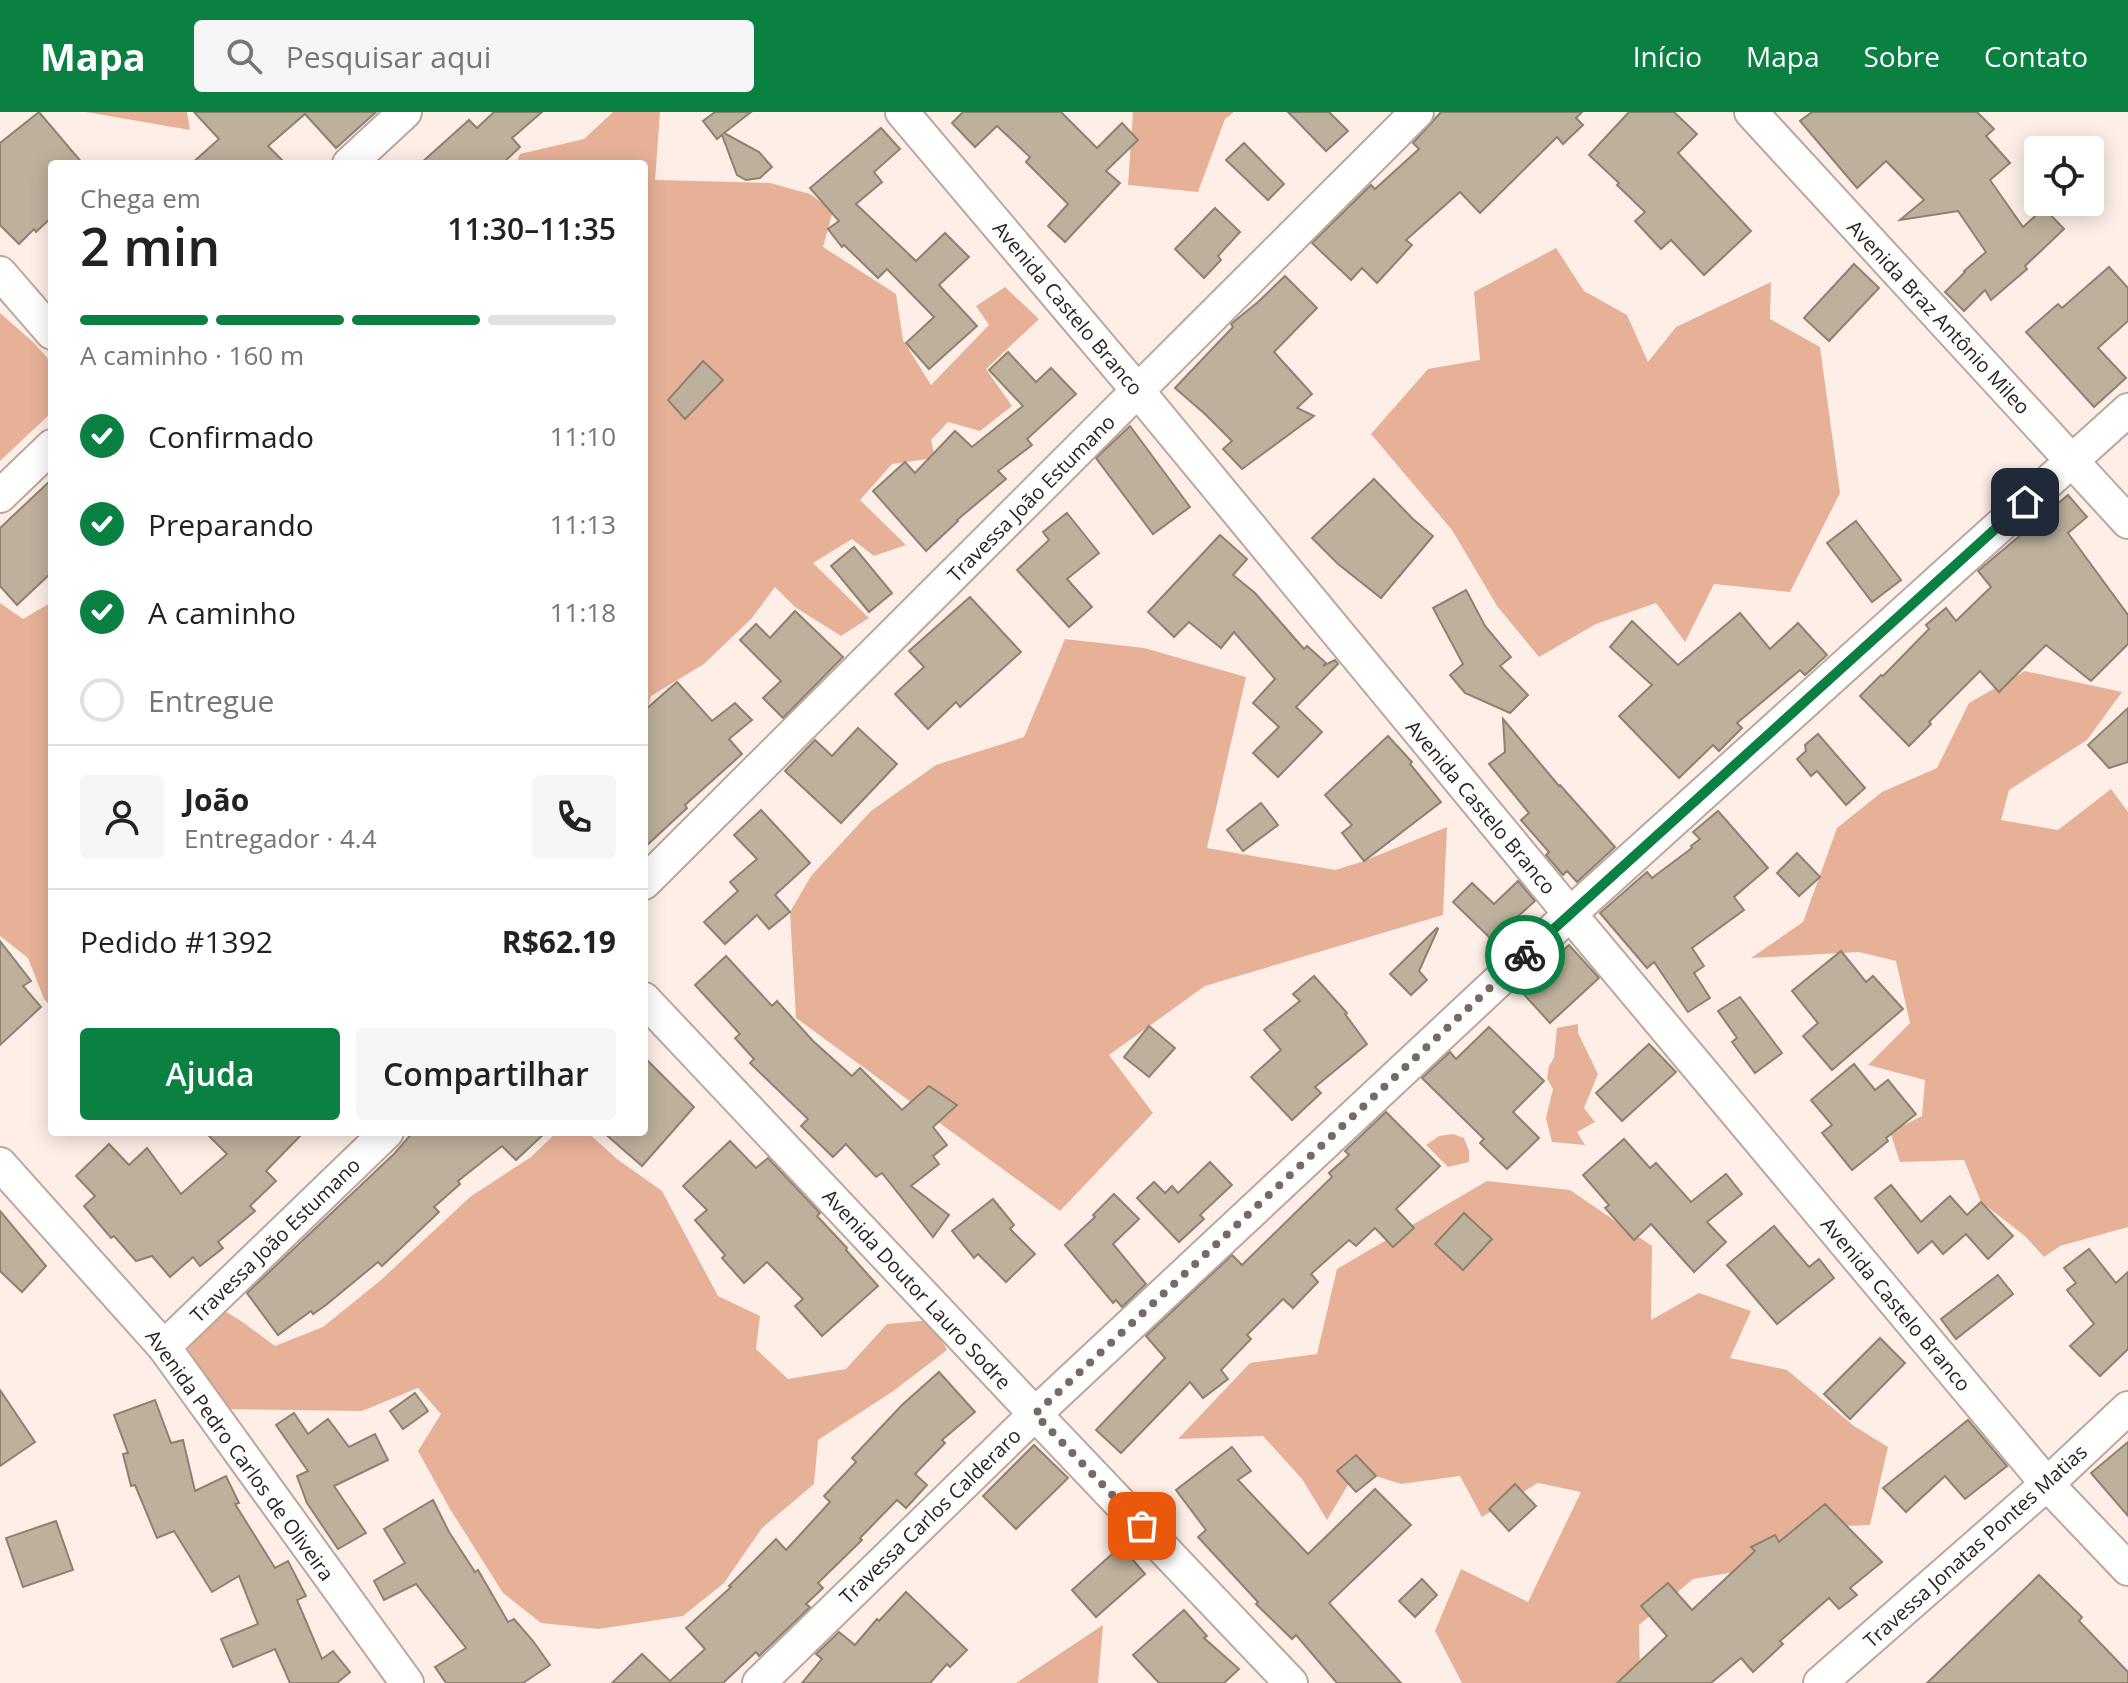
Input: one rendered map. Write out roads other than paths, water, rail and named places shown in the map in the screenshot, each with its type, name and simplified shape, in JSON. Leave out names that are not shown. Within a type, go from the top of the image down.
[{"type":"street","points":[[353,160],[405,112]]},
{"type":"street","name":"Avenida Castelo Branco","points":[[902,112],[1138,391],[2047,1484],[2128,1569]]},
{"type":"street","name":"Travessa João Estumano","points":[[648,879],[1417,112]]},
{"type":"street","name":"Avenida Braz Antônio Mileo","points":[[1751,112],[2128,522]]},
{"type":"street","points":[[0,273],[48,328]]},
{"type":"street","name":"Travessa Carlos Calderaro","points":[[759,1683],[1035,1414],[1570,914],[2128,410]]},
{"type":"street","points":[[0,496],[48,450]]},
{"type":"street","name":"Avenida Doutor Lauro Sodre","points":[[648,1003],[1291,1683]]},
{"type":"street","name":"Travessa João Estumano","points":[[164,1347],[383,1136]]},
{"type":"street","name":"Avenida Pedro Carlos de Oliveira","points":[[0,1164],[164,1347],[407,1683]]},
{"type":"street","name":"Travessa Jonatas Pontes Matias","points":[[1820,1683],[2047,1484],[2128,1408]]}]
